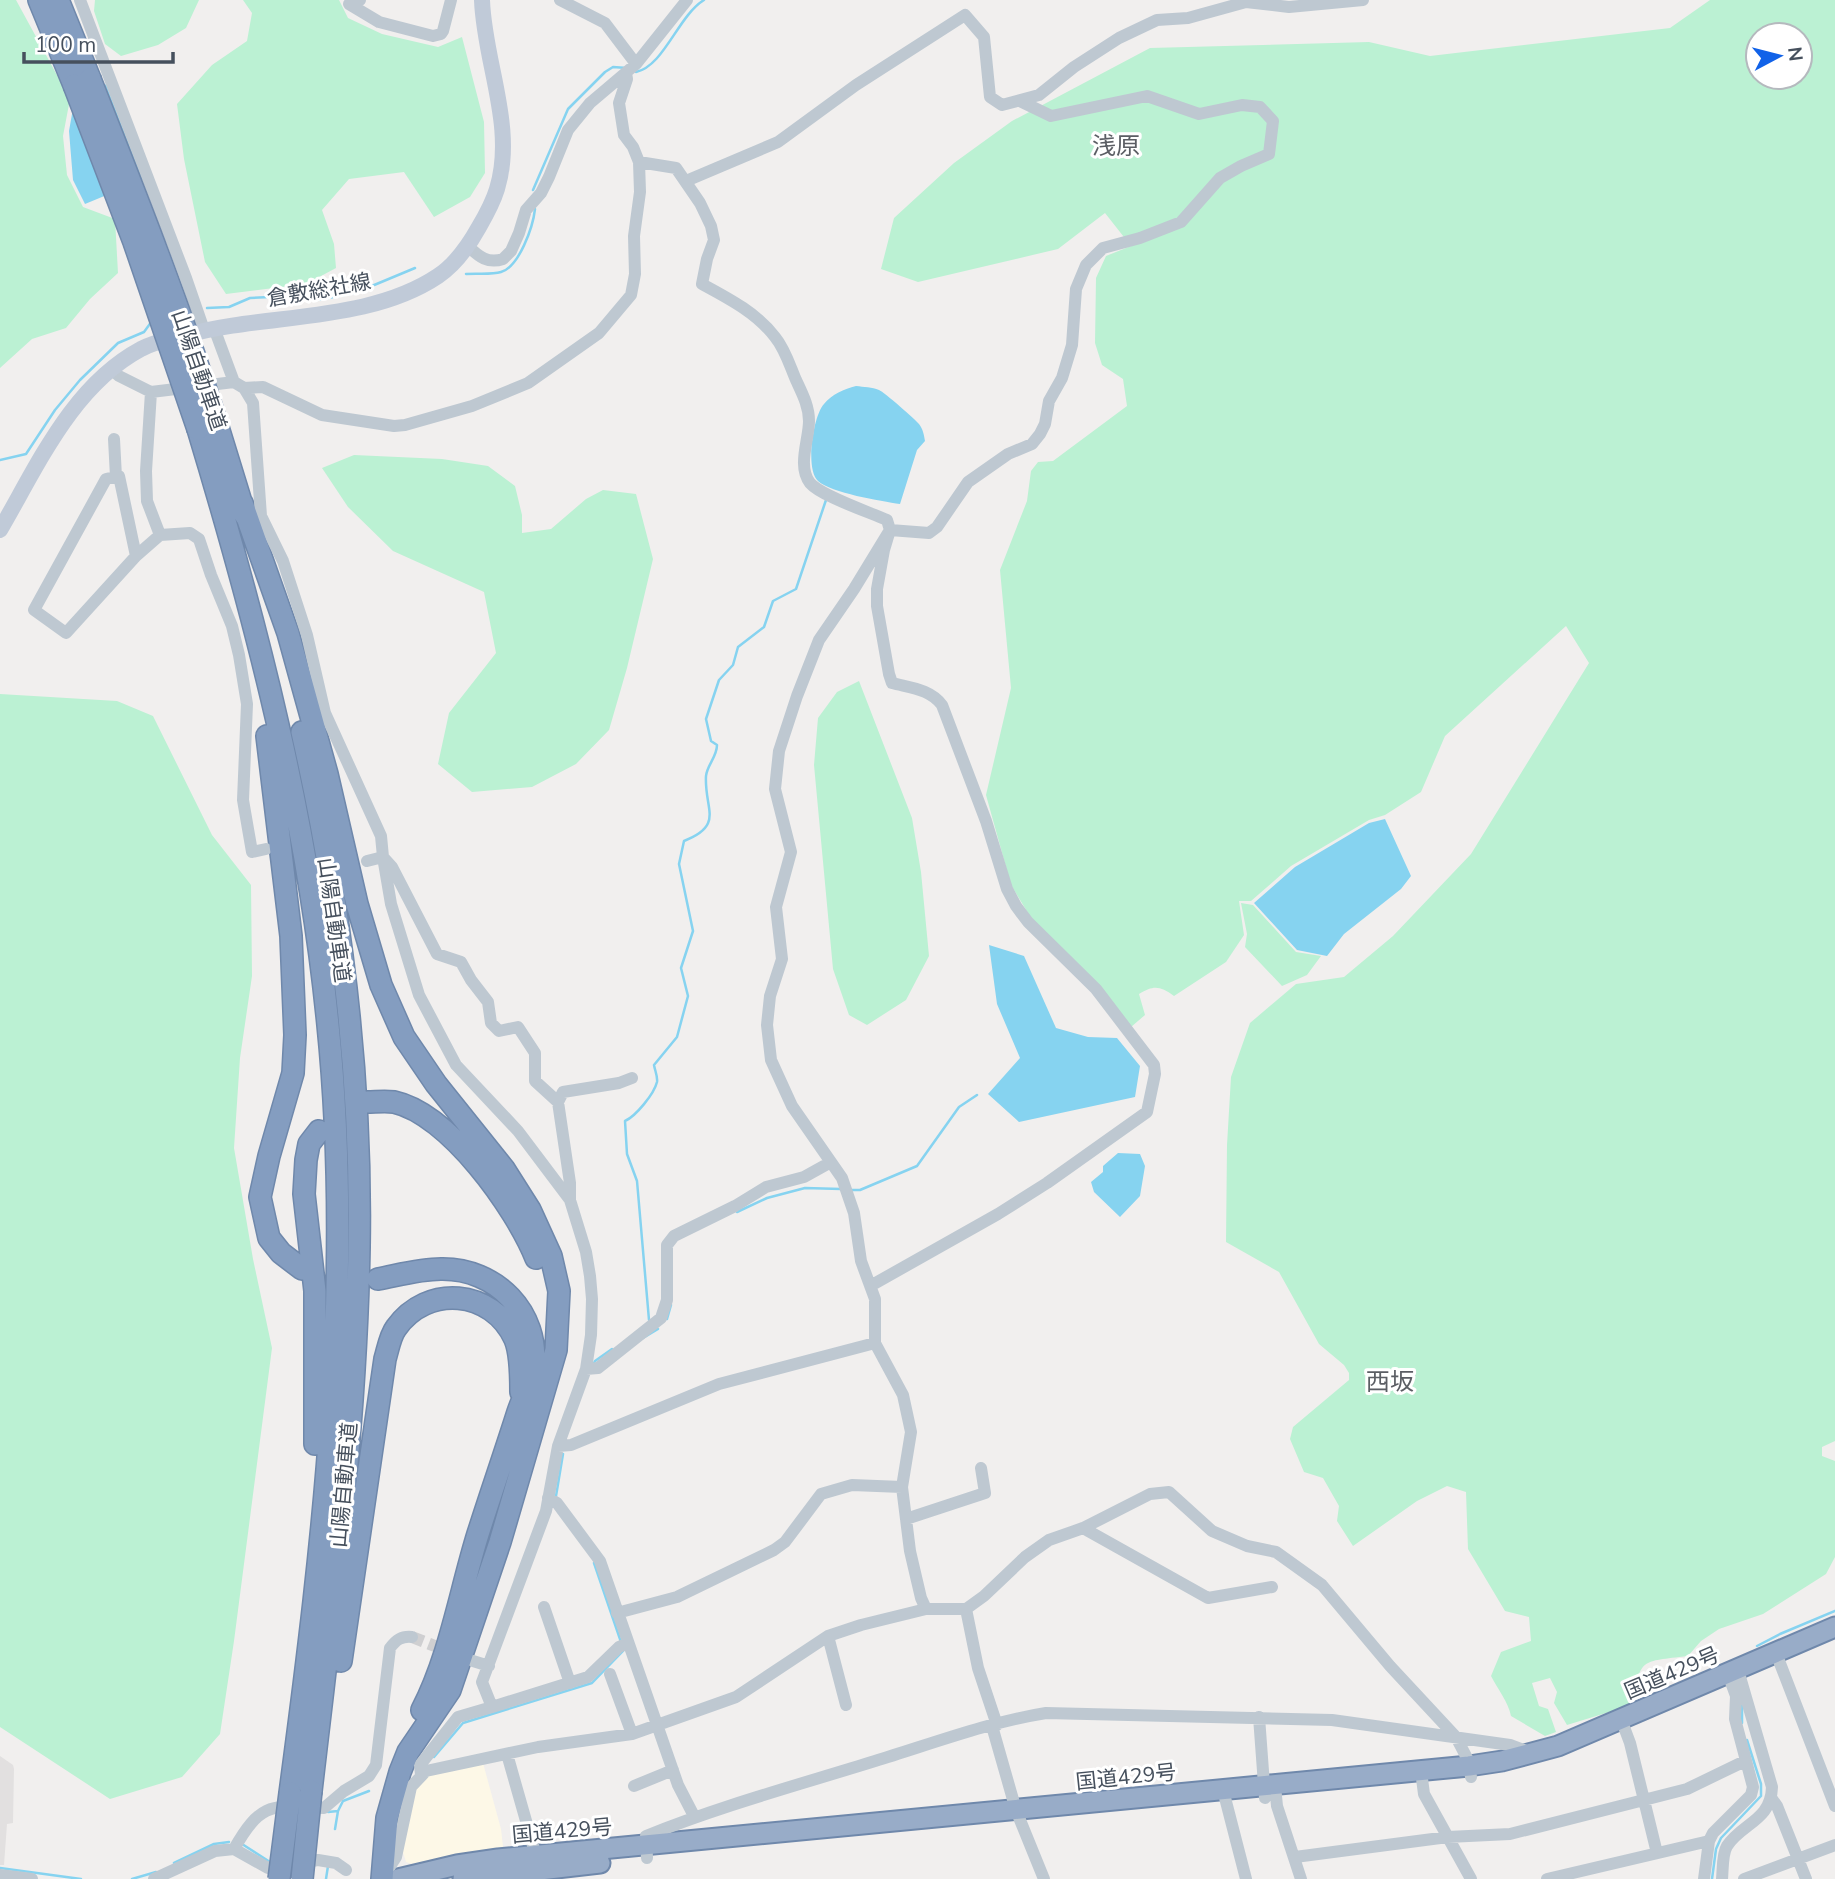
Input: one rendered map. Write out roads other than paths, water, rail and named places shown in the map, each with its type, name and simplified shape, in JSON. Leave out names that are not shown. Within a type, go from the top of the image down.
[{"type":"highway","name":"山陽自動車道","points":[[38,0],[82,82],[169,284],[232,505],[285,659],[320,827],[339,940],[355,1099],[359,1245],[356,1329],[342,1516],[300,1792],[279,1879]]},
{"type":"highway","name":"山陽自動車道","points":[[58,0],[82,82]]},
{"type":"highway","name":"山陽自動車道","points":[[232,505],[303,843],[328,1026],[337,1177],[332,1387],[300,1792],[302,1879]]},
{"type":"highway","points":[[232,505],[271,753],[291,936],[296,1009],[293,1073],[260,1197],[270,1238],[281,1254],[302,1269]]},
{"type":"highway","points":[[232,505],[288,633],[327,774],[357,904],[381,985],[404,1037],[436,1084],[504,1168],[530,1210],[551,1256],[559,1291],[556,1350],[500,1542],[450,1690],[408,1752],[392,1796],[387,1818],[383,1879]]},
{"type":"highway","points":[[367,1102],[393,1102],[426,1117],[452,1137],[485,1174],[529,1240],[556,1316]]},
{"type":"highway","points":[[314,1611],[315,1292],[304,1194],[309,1144],[319,1131]]},
{"type":"highway","points":[[378,1279],[443,1268],[470,1273],[503,1288],[524,1314],[533,1338],[534,1365],[478,1535],[435,1686],[388,1771],[381,1794],[372,1840],[383,1879]]},
{"type":"highway","points":[[300,1792],[325,1771],[385,1359],[395,1329],[426,1302],[454,1296],[481,1303],[507,1324],[516,1341],[521,1381],[520,1405]]},
{"type":"highway","name":"国道429号","points":[[463,1879],[647,1852],[1470,1772],[1495,1773],[1547,1761],[1623,1725],[1834,1635]]},
{"type":"highway","name":"国道429号","points":[[1470,1772],[1623,1725]]},
{"type":"highway","name":"国道429号","points":[[383,1879],[457,1865],[536,1856],[647,1852]]},
{"type":"main road","name":"倉敷総社線","points":[[0,530],[56,435],[93,385],[110,369],[143,348],[209,329],[347,309],[407,293],[440,275],[468,246],[497,189],[503,160],[501,122],[483,21],[482,0]]},
{"type":"street","points":[[80,0],[186,278],[239,385],[253,403],[261,516],[287,573],[307,635],[325,713],[382,836],[391,904],[419,995],[456,1065],[518,1130],[570,1200]]},
{"type":"street","points":[[360,0],[349,4],[379,22],[433,36],[443,31],[451,0]]},
{"type":"street","points":[[560,0],[605,23],[631,69]]},
{"type":"street","points":[[468,246],[487,261],[503,259],[519,233],[526,210],[541,193],[568,130],[590,103],[631,69],[687,0]]},
{"type":"street","points":[[686,181],[778,142],[856,85],[965,15],[984,37],[990,97],[1002,105],[1039,95],[1074,67],[1119,37],[1157,20],[1188,18],[1246,1],[1289,7],[1363,0]]},
{"type":"street","points":[[110,369],[151,392],[239,385],[263,387],[322,415],[394,426],[472,406],[528,383],[599,332],[631,295],[635,274],[634,236],[640,192],[639,162],[624,135],[619,103],[631,69]]},
{"type":"street","points":[[890,530],[929,533],[937,527],[968,482],[1008,454],[1032,444],[1040,434],[1045,424],[1049,401],[1062,377],[1072,345],[1076,289],[1086,265],[1103,248],[1140,238],[1181,222],[1220,178],[1269,154],[1273,121],[1260,107],[1242,105],[1199,114],[1147,96],[1051,116],[1020,100]]},
{"type":"street","points":[[639,162],[676,168],[705,214],[714,240],[702,284],[734,301],[759,320],[782,347],[807,407],[809,420],[804,469],[811,485],[821,492],[887,520],[890,530],[877,589],[877,606],[892,683],[928,692],[942,705],[986,821],[1007,889],[1016,906],[1028,922],[1096,989],[1154,1065],[1155,1074],[1147,1112],[1047,1183],[872,1285]]},
{"type":"street","points":[[151,392],[147,501],[160,536]]},
{"type":"street","points":[[114,439],[116,477]]},
{"type":"street","points":[[136,556],[119,476],[106,480],[34,610],[66,633],[136,556],[160,536],[190,533],[199,539],[232,626],[247,705],[243,800],[252,852],[266,849]]},
{"type":"street","points":[[890,530],[819,640],[782,740],[775,775],[777,802],[791,852],[776,907],[782,959],[770,996],[767,1025],[771,1060],[792,1106],[831,1162],[847,1190],[854,1213],[862,1261],[875,1299],[875,1343],[903,1395],[911,1432],[902,1487],[910,1551],[926,1609]]},
{"type":"street","points":[[367,861],[383,857]]},
{"type":"street","points":[[383,857],[392,867],[437,954],[461,962],[471,981],[488,1002],[491,1023],[499,1031],[518,1027],[536,1053],[535,1080],[558,1102]]},
{"type":"street","points":[[492,1707],[482,1682],[553,1500],[562,1446],[590,1369],[591,1288],[586,1252],[570,1200],[558,1102],[563,1092],[619,1083],[632,1078]]},
{"type":"street","points":[[590,1369],[637,1339],[654,1325],[665,1309],[667,1245],[674,1236],[735,1206],[766,1187],[799,1179],[831,1162]]},
{"type":"street","points":[[562,1446],[719,1384],[875,1343]]},
{"type":"street","points":[[906,1519],[985,1493],[981,1468]]},
{"type":"street","points":[[617,1613],[677,1597],[774,1550],[785,1542],[821,1494],[852,1485],[902,1487]]},
{"type":"street","points":[[420,1772],[538,1747],[632,1734],[736,1698],[828,1636],[926,1609],[966,1609],[984,1596],[1025,1557],[1049,1540],[1083,1528],[1150,1494],[1169,1492],[1212,1531],[1247,1546],[1276,1552],[1322,1585],[1390,1666],[1456,1737],[1468,1760],[1470,1772]]},
{"type":"street","points":[[553,1500],[600,1560],[624,1645],[694,1816]]},
{"type":"street","points":[[1083,1528],[1208,1598],[1272,1587]]},
{"type":"street","points":[[544,1607],[570,1683]]},
{"type":"street","points":[[966,1609],[978,1668],[1018,1816],[1044,1879]]},
{"type":"street","points":[[234,1849],[257,1816],[267,1809],[277,1806],[324,1808],[344,1791],[369,1776],[376,1765],[390,1648],[396,1640],[404,1636],[412,1637]]},
{"type":"street","points":[[828,1636],[846,1705]]},
{"type":"street","points":[[383,1879],[396,1857],[411,1787],[458,1717],[593,1674],[624,1645]]},
{"type":"street","points":[[1778,1659],[1835,1806]]},
{"type":"street","points":[[473,1661],[489,1666]]},
{"type":"street","points":[[610,1674],[632,1734]]},
{"type":"street","points":[[1704,1879],[1709,1841],[1713,1833],[1752,1795],[1753,1787],[1735,1719],[1735,1677]]},
{"type":"street","points":[[1722,1879],[1727,1846],[1762,1814],[1772,1800],[1772,1787],[1735,1677]]},
{"type":"street","points":[[647,1852],[646,1836],[694,1816],[994,1726],[1046,1713],[1332,1720],[1510,1745],[1532,1753]]},
{"type":"street","points":[[1259,1717],[1270,1792],[1301,1879]]},
{"type":"street","points":[[1623,1725],[1657,1853]]},
{"type":"street","points":[[507,1754],[536,1856]]},
{"type":"street","points":[[1294,1857],[1448,1837],[1510,1834],[1687,1789],[1745,1761]]},
{"type":"street","points":[[634,1786],[673,1770]]},
{"type":"street","points":[[1421,1777],[1424,1794],[1471,1879]]},
{"type":"street","points":[[1224,1796],[1246,1879]]},
{"type":"street","points":[[1772,1800],[1777,1806],[1806,1879]]},
{"type":"street","points":[[1547,1879],[1709,1841]]},
{"type":"street","points":[[1744,1879],[1835,1845]]},
{"type":"street","points":[[154,1879],[215,1851],[234,1849],[268,1868],[318,1860],[346,1870]]},
{"type":"street","points":[[0,1875],[32,1879]]},
{"type":"water","points":[[106,84],[143,180],[85,204],[73,180],[69,131],[72,114]]},
{"type":"water","points":[[856,386],[882,392],[917,421],[922,430],[925,441],[917,450],[900,504],[834,489],[818,481],[814,475],[812,442],[820,410],[834,395]]},
{"type":"water","points":[[1385,819],[1411,876],[1401,889],[1344,934],[1327,956],[1297,950],[1254,903],[1295,867],[1369,823]]},
{"type":"water","points":[[989,945],[1024,956],[1056,1028],[1088,1037],[1117,1038],[1140,1066],[1135,1097],[1019,1122],[988,1094],[1020,1058],[997,1004]]},
{"type":"water","points":[[1118,1153],[1140,1154],[1145,1166],[1140,1196],[1120,1217],[1094,1192],[1091,1182],[1103,1172],[1103,1166]]},
{"type":"waterway","points":[[636,72],[655,60],[686,17],[704,0]]},
{"type":"waterway","points":[[533,190],[568,109],[605,72],[613,67],[627,68]]},
{"type":"waterway","points":[[466,274],[497,273],[508,269],[524,245],[535,209]]},
{"type":"waterway","points":[[207,308],[229,307],[250,298],[291,296],[317,300],[355,293],[415,268]]},
{"type":"waterway","points":[[0,460],[26,454],[55,410],[80,380],[118,343],[144,332],[152,321]]},
{"type":"waterway","points":[[649,1320],[637,1181],[627,1154],[625,1121],[639,1110],[655,1087],[657,1078],[654,1065],[677,1037],[688,996],[681,968],[693,931],[679,864],[684,841],[704,829],[710,815],[706,776],[717,745],[711,741],[706,719],[719,680],[733,665],[738,647],[764,627],[773,601],[796,589],[826,500]]},
{"type":"waterway","points":[[851,1190],[860,1190],[917,1166],[959,1107],[977,1095]]},
{"type":"waterway","points":[[737,1212],[767,1198],[805,1188],[841,1189]]},
{"type":"waterway","points":[[667,1319],[671,1305]]},
{"type":"waterway","points":[[643,1338],[658,1329]]},
{"type":"waterway","points":[[593,1365],[612,1349]]},
{"type":"waterway","points":[[556,1496],[563,1454]]},
{"type":"waterway","points":[[594,1563],[621,1642]]},
{"type":"waterway","points":[[1757,1646],[1835,1611]]},
{"type":"waterway","points":[[434,1757],[463,1723],[592,1683],[623,1651]]},
{"type":"waterway","points":[[1742,1702],[1742,1723]]},
{"type":"waterway","points":[[1712,1879],[1716,1849],[1721,1838],[1761,1796],[1761,1784],[1747,1740]]},
{"type":"waterway","points":[[328,1812],[338,1811],[343,1801],[369,1791]]},
{"type":"waterway","points":[[335,1829],[338,1811]]},
{"type":"waterway","points":[[174,1863],[214,1844],[229,1842]]},
{"type":"waterway","points":[[242,1844],[270,1862]]},
{"type":"waterway","points":[[326,1879],[328,1866]]},
{"type":"waterway","points":[[0,1868],[81,1879]]},
{"type":"waterway","points":[[132,1879],[156,1872]]},
{"type":"tunnel","points":[[412,1637],[450,1652]]},
{"type":"district","name":"浅原","points":[[1116,146]]},
{"type":"district","name":"西坂","points":[[1390,1382]]}]
